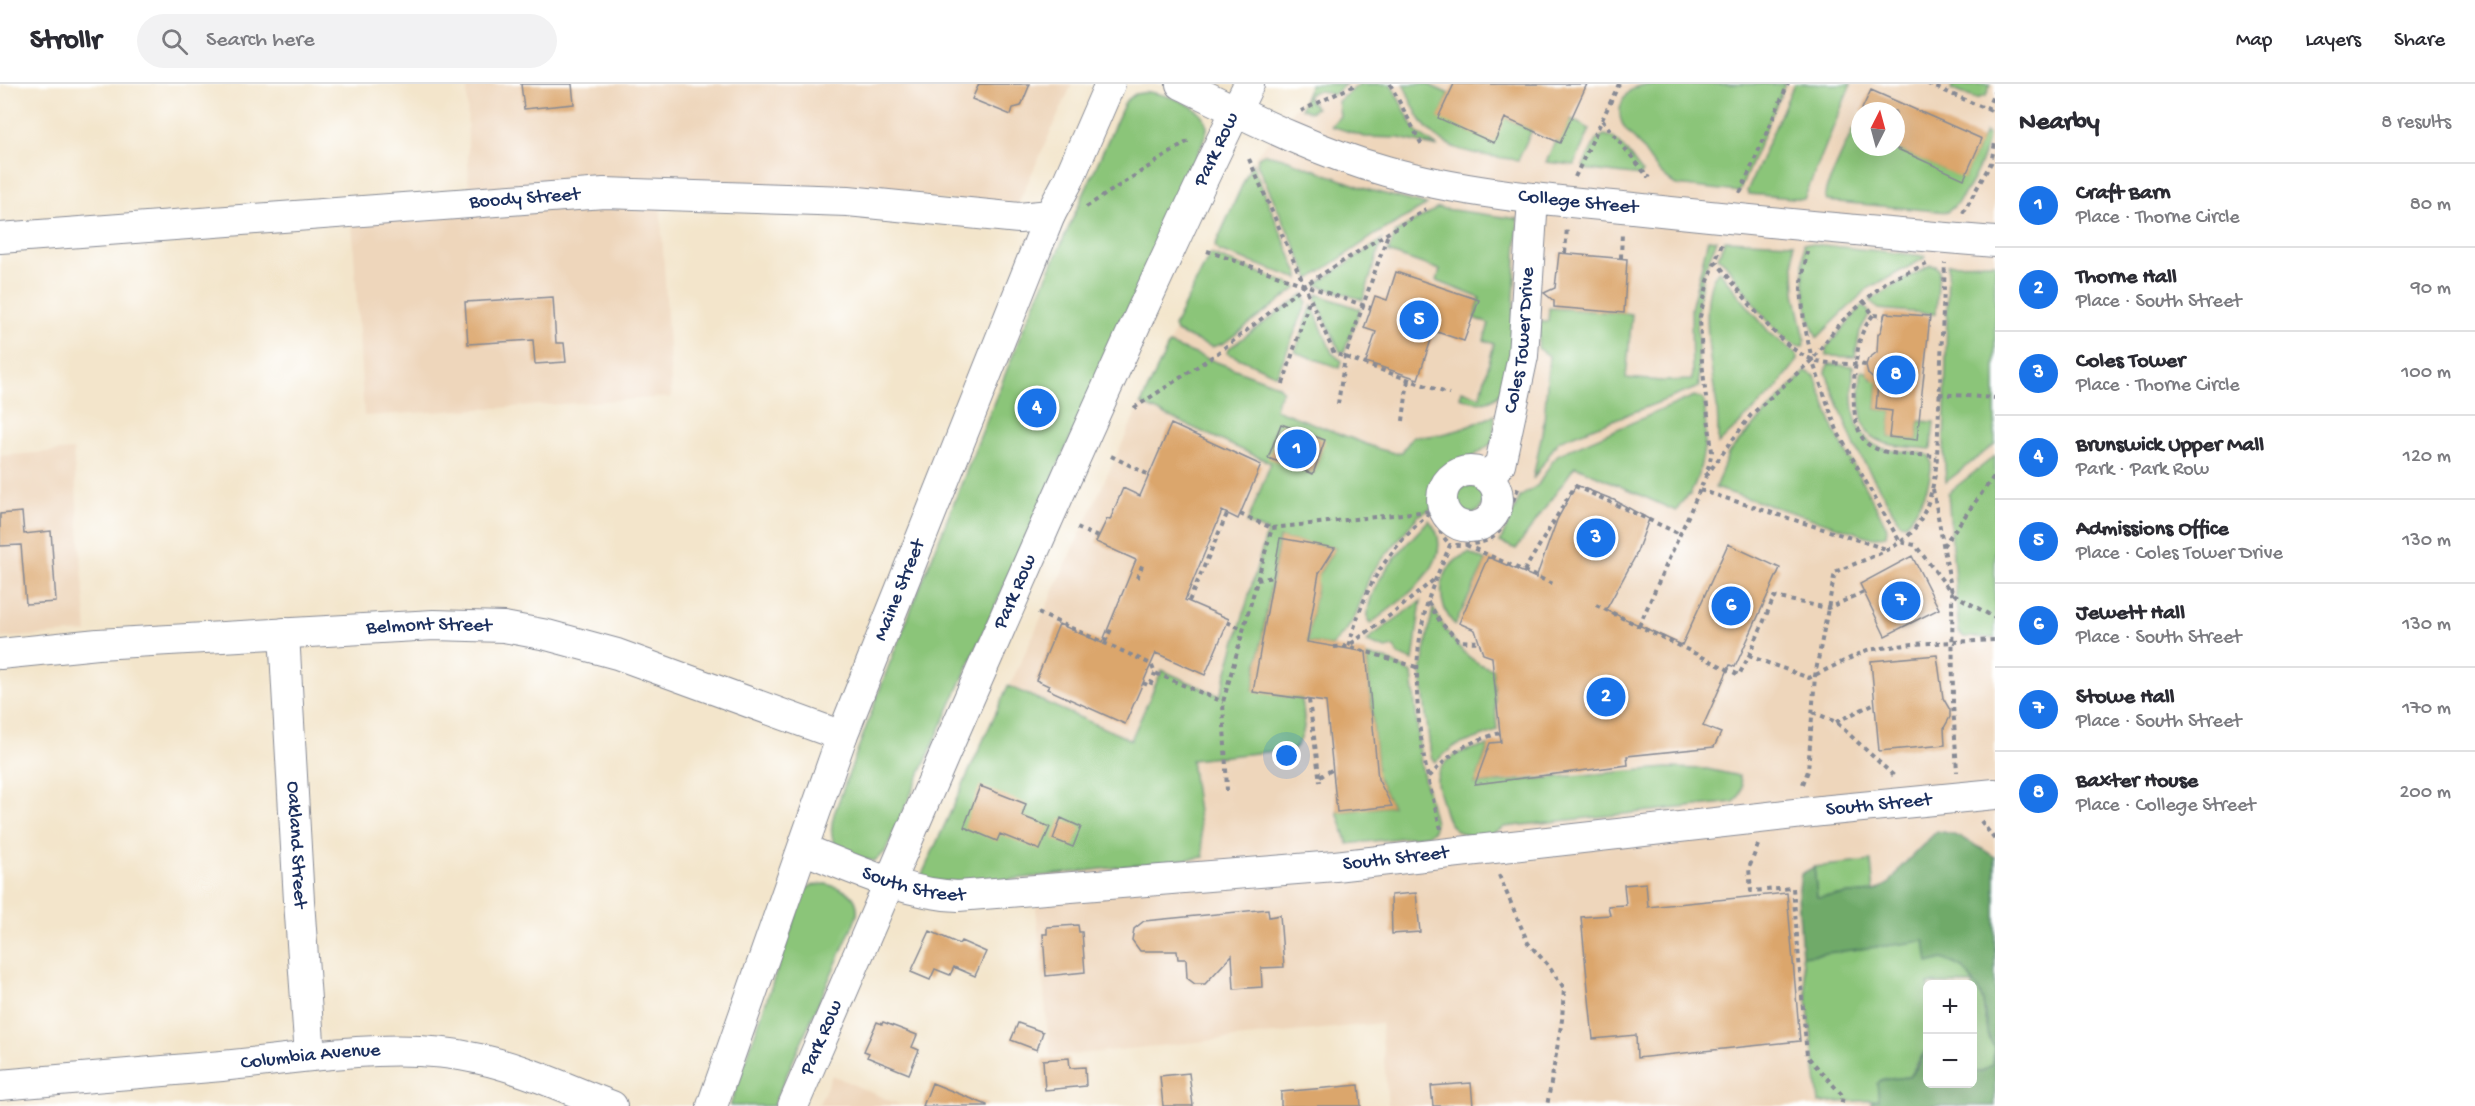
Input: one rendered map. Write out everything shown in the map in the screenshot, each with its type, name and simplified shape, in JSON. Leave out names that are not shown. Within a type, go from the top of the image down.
[{"type":"street","name":"Maine Street","points":[[712,1106],[842,736],[1050,215],[1110,84]]},
{"type":"street","name":"College Street","points":[[1181,84],[1308,145],[1378,169],[1471,190],[1533,198],[1995,242]]},
{"type":"street","name":"Park Row","points":[[793,1106],[889,881],[1085,436],[1218,145],[1249,84]]},
{"type":"street","name":"Boody Street","points":[[0,238],[604,193],[848,201],[1018,218],[1050,215]]},
{"type":"street","name":"Coles Tower Drive","points":[[1487,477],[1500,464],[1523,356],[1533,198]]},
{"type":"street","points":[[1475,472],[1487,477],[1495,486],[1498,502],[1496,510],[1485,523],[1468,527],[1459,525],[1437,508],[1445,486],[1458,474],[1475,472]]},
{"type":"street","name":"Belmont Street","points":[[0,654],[98,644],[284,633],[462,624],[504,627],[547,634],[647,665],[842,736]]},
{"type":"street","name":"Oakland Street","points":[[284,633],[310,1056]]},
{"type":"street","name":"South Street","points":[[803,849],[889,881],[936,895],[957,896],[1335,866],[1995,794]]},
{"type":"street","name":"Columbia Avenue","points":[[0,1085],[310,1056],[392,1051],[436,1053],[479,1059],[612,1106]]},
{"type":"path","points":[[1296,113],[1357,84]]},
{"type":"path","points":[[1390,84],[1423,147]]},
{"type":"path","points":[[1573,183],[1619,84]]},
{"type":"path","points":[[1739,195],[1788,84]]},
{"type":"path","points":[[1928,84],[1995,113]]},
{"type":"path","points":[[1987,109],[1995,91]]},
{"type":"path","points":[[1602,120],[1648,178]]},
{"type":"path","points":[[1085,208],[1196,136]]},
{"type":"path","points":[[1961,217],[1990,163],[1995,143]]},
{"type":"path","points":[[1249,159],[1334,353],[1449,394]]},
{"type":"path","points":[[1134,408],[1215,355],[1305,285],[1427,209]]},
{"type":"path","points":[[1565,253],[1568,220]]},
{"type":"path","points":[[1621,258],[1623,227]]},
{"type":"path","points":[[1338,404],[1345,357],[1388,233]]},
{"type":"path","points":[[1639,626],[1706,476],[1712,452],[1702,362],[1700,317],[1708,281],[1724,239]]},
{"type":"path","points":[[1808,248],[1801,288],[1804,322],[1812,360],[1838,433],[1900,542],[1915,545],[1952,593],[1995,618]]},
{"type":"path","points":[[1207,251],[1371,308]]},
{"type":"path","points":[[1706,476],[1751,415],[1812,360],[1839,324],[1887,281],[1945,257],[1937,456],[1933,488],[1919,523],[1900,542],[1835,572],[1815,676],[1808,771],[1803,784]]},
{"type":"path","points":[[1715,261],[1769,326],[1786,342],[1812,360],[1866,365]]},
{"type":"path","points":[[1283,384],[1311,297]]},
{"type":"path","points":[[1864,302],[1873,315]]},
{"type":"path","points":[[1873,315],[1885,316]]},
{"type":"path","points":[[1873,315],[1860,339],[1856,364],[1854,408],[1857,429],[1868,444],[1881,451],[1937,456]]},
{"type":"path","points":[[1403,421],[1408,379]]},
{"type":"path","points":[[1940,394],[1995,399]]},
{"type":"path","points":[[1111,456],[1149,475]]},
{"type":"path","points":[[1943,546],[1995,475]]},
{"type":"path","points":[[1437,508],[1442,536],[1450,545],[1489,541],[1500,532],[1519,486]]},
{"type":"path","points":[[1524,571],[1575,486],[1680,534]]},
{"type":"path","points":[[1933,488],[1952,593],[1953,704],[1958,778]]},
{"type":"path","points":[[1700,490],[1886,549]]},
{"type":"path","points":[[1240,514],[1272,528],[1437,508]]},
{"type":"path","points":[[1348,646],[1376,575],[1406,537],[1437,508]]},
{"type":"path","points":[[1189,601],[1227,514]]},
{"type":"path","points":[[1077,528],[1098,537]]},
{"type":"path","points":[[1227,791],[1223,702],[1272,528]]},
{"type":"path","points":[[1448,853],[1429,777],[1417,699],[1416,667],[1428,601],[1450,545]]},
{"type":"path","points":[[1465,545],[1553,585]]},
{"type":"path","points":[[1137,578],[1143,563]]},
{"type":"path","points":[[1257,580],[1273,577]]},
{"type":"path","points":[[1348,646],[1437,578]]},
{"type":"path","points":[[1596,605],[1739,675],[1774,597],[1828,608],[1864,592]]},
{"type":"path","points":[[1428,601],[1441,623],[1459,641],[1479,642]]},
{"type":"path","points":[[1038,613],[1151,664],[1155,673],[1223,702]]},
{"type":"path","points":[[1227,622],[1243,629]]},
{"type":"path","points":[[1105,643],[1111,629]]},
{"type":"path","points":[[1749,656],[1809,678],[1867,650],[1913,644],[1954,644],[1995,640]]},
{"type":"path","points":[[1334,647],[1348,646],[1416,667]]},
{"type":"path","points":[[1143,683],[1150,686],[1155,673]]},
{"type":"path","points":[[1310,700],[1320,779],[1333,769]]},
{"type":"path","points":[[1836,722],[1875,703]]},
{"type":"path","points":[[1813,712],[1836,722],[1901,783]]},
{"type":"path","points":[[1429,777],[1448,756],[1470,742],[1500,733]]},
{"type":"path","points":[[1761,837],[1749,868],[1751,891],[1792,888],[1808,1056],[1842,1096],[1841,1106]]},
{"type":"path","points":[[1496,867],[1528,943],[1564,988],[1562,1020],[1547,1106]]},
{"type":"shaded area","points":[[467,84],[1072,84],[1018,204],[659,183],[672,397],[364,416],[352,221],[469,213]]},
{"type":"shaded area","points":[[1310,84],[1995,84],[1995,1106],[1388,1106],[1381,1023],[1050,1057],[1033,877],[920,879],[1256,155],[1304,97]]},
{"type":"shaded area","points":[[73,450],[87,632],[0,638],[0,456]]},
{"type":"shaded area","points":[[832,1075],[902,1106],[818,1106]]},
{"type":"green space","points":[[1310,84],[1346,84],[1332,95],[1319,91],[1310,94],[1307,97],[1316,108],[1310,112],[1301,108]]},
{"type":"green space","points":[[1360,84],[1391,84],[1416,132],[1438,147],[1399,138],[1365,137],[1331,126],[1340,116],[1338,101]]},
{"type":"green space","points":[[1403,84],[1427,84],[1449,94],[1439,118],[1505,118],[1532,130],[1518,160],[1476,154],[1438,138],[1419,117]]},
{"type":"green space","points":[[1785,84],[1739,192],[1676,185],[1661,173],[1626,130],[1620,118],[1625,96],[1639,86]]},
{"type":"green space","points":[[1794,84],[1851,84],[1804,199],[1748,194],[1747,191]]},
{"type":"green space","points":[[1953,84],[1991,84],[1986,96],[1976,99],[1951,89]]},
{"type":"green space","points":[[1149,92],[1184,102],[1200,113],[1207,128],[1203,142],[885,852],[874,861],[846,853],[834,843],[832,826],[834,814],[887,670],[1024,327],[1125,102],[1135,94]]},
{"type":"green space","points":[[1571,119],[1590,129],[1574,165],[1546,162],[1555,141],[1559,143]]},
{"type":"green space","points":[[1985,132],[1988,134],[1984,154],[1974,177],[1961,198],[1947,212],[1827,201],[1826,189],[1851,133],[1851,156],[1905,156],[1905,152],[1964,178]]},
{"type":"green space","points":[[1604,135],[1615,139],[1624,148],[1642,172],[1640,176],[1584,169],[1583,166],[1596,140]]},
{"type":"green space","points":[[1265,154],[1283,158],[1369,190],[1427,205],[1375,235],[1310,279],[1257,164],[1258,157]]},
{"type":"green space","points":[[1252,163],[1299,279],[1219,251],[1215,246]]},
{"type":"green space","points":[[1438,208],[1518,219],[1510,380],[1495,398],[1489,401],[1476,402],[1460,397],[1462,390],[1480,397],[1494,344],[1484,340],[1489,324],[1474,318],[1480,298],[1437,281],[1440,270],[1388,252],[1396,232]]},
{"type":"green space","points":[[1708,239],[1717,240],[1703,273],[1697,314],[1699,387],[1558,441],[1533,479],[1544,422],[1549,356],[1538,348],[1540,321],[1548,321],[1549,308],[1632,314],[1626,378],[1662,381],[1692,380],[1691,309]]},
{"type":"green space","points":[[1382,240],[1363,300],[1317,285],[1318,283]]},
{"type":"green space","points":[[1725,240],[1793,243],[1795,293],[1805,339],[1803,347],[1794,345],[1773,326],[1726,264],[1718,257]]},
{"type":"green space","points":[[1804,243],[1925,256],[1925,258],[1867,289],[1817,338],[1809,316],[1805,291]]},
{"type":"green space","points":[[1210,254],[1297,288],[1224,343],[1212,347],[1176,332],[1174,326]]},
{"type":"green space","points":[[1995,263],[1995,444],[1946,482],[1944,451],[1948,264]]},
{"type":"green space","points":[[1930,265],[1936,266],[1939,270],[1936,314],[1878,309],[1870,300]]},
{"type":"green space","points":[[1719,271],[1769,332],[1797,355],[1798,360],[1774,391],[1718,444],[1717,407],[1707,315],[1712,281]]},
{"type":"green space","points":[[1304,294],[1307,303],[1277,375],[1227,353],[1228,349]]},
{"type":"green space","points":[[1317,294],[1360,309],[1344,352],[1340,352],[1316,299]]},
{"type":"green space","points":[[1312,305],[1332,353],[1342,361],[1340,368],[1295,352]]},
{"type":"green space","points":[[1863,305],[1870,313],[1860,331],[1855,357],[1826,356],[1826,348]]},
{"type":"green space","points":[[1169,344],[1277,385],[1283,391],[1275,409],[1379,449],[1395,453],[1402,452],[1413,436],[1445,433],[1495,415],[1493,442],[1440,481],[1436,506],[1418,516],[1371,573],[1355,617],[1332,646],[1307,642],[1317,584],[1313,583],[1335,548],[1279,538],[1253,691],[1302,699],[1303,732],[1294,749],[1191,760],[1204,857],[974,884],[920,879],[1008,686],[1131,740],[1162,670],[1220,696],[1267,532],[1247,523],[1271,463],[1141,404]]},
{"type":"green space","points":[[1828,364],[1853,366],[1853,403],[1858,426],[1864,436],[1873,444],[1885,449],[1930,456],[1930,474],[1925,492],[1906,524],[1900,523],[1855,447],[1826,373]]},
{"type":"green space","points":[[1806,371],[1815,376],[1835,432],[1887,528],[1886,535],[1873,538],[1715,488],[1729,452]]},
{"type":"green space","points":[[1861,371],[1867,372],[1872,379],[1878,380],[1876,409],[1892,411],[1889,437],[1917,440],[1919,421],[1934,422],[1931,449],[1891,445],[1878,441],[1869,434],[1861,412]]},
{"type":"green space","points":[[1694,396],[1704,399],[1706,424],[1704,448],[1699,472],[1690,495],[1687,495],[1676,511],[1575,466],[1516,549],[1500,542],[1520,497],[1538,485],[1559,454]]},
{"type":"green space","points":[[1995,456],[1995,638],[1964,637],[1959,632],[1948,493]]},
{"type":"green space","points":[[1469,486],[1479,490],[1483,500],[1479,510],[1469,514],[1459,510],[1455,500],[1459,490]]},
{"type":"green space","points":[[1429,520],[1438,535],[1438,551],[1433,565],[1410,593],[1370,624],[1368,621],[1369,607],[1380,580],[1399,553]]},
{"type":"green space","points":[[1469,553],[1486,561],[1455,625],[1444,606],[1442,584],[1451,566],[1459,558]]},
{"type":"green space","points":[[1421,601],[1413,661],[1398,655],[1394,647],[1386,649],[1367,642],[1372,636]]},
{"type":"green space","points":[[1433,608],[1457,645],[1483,666],[1493,669],[1497,731],[1453,747],[1435,762],[1431,757],[1421,672]]},
{"type":"green space","points":[[1367,656],[1386,659],[1412,673],[1421,765],[1435,823],[1433,831],[1427,835],[1348,844],[1337,812],[1392,806],[1374,770],[1377,769]]},
{"type":"green space","points":[[1488,746],[1475,784],[1667,768],[1707,769],[1739,776],[1741,790],[1734,802],[1504,827],[1485,836],[1472,836],[1459,831],[1449,822],[1438,791],[1437,779],[1443,764],[1449,759],[1464,751]]},
{"type":"green space","points":[[1937,831],[1960,837],[1995,857],[1995,1106],[1872,1106],[1872,1101],[1879,1100],[1877,1084],[1881,1080],[1909,1077],[1923,1055],[1923,1088],[1977,1088],[1977,1072],[1981,1072],[1992,1064],[1994,1048],[1987,1032],[1983,1001],[1977,988],[1977,980],[1972,980],[1963,968],[1943,959],[1928,963],[1925,941],[1802,956],[1798,895],[1801,874],[1814,867],[1817,897],[1874,892],[1890,883],[1900,868]]},
{"type":"green space","points":[[1871,861],[1874,892],[1817,897],[1814,867]]},
{"type":"green space","points":[[826,884],[845,891],[853,898],[856,902],[857,916],[773,1106],[730,1106],[805,889],[813,885]]},
{"type":"green space","points":[[1925,941],[1943,959],[1963,968],[1972,980],[1923,980],[1923,1054],[1909,1077],[1881,1080],[1878,1084],[1879,1100],[1819,1103],[1802,956]]},
{"type":"green space","points":[[1977,988],[1983,1001],[1987,1032],[1994,1048],[1992,1064],[1981,1072],[1977,1072]]},
{"type":"building","points":[[521,84],[572,84],[574,104],[524,109]]},
{"type":"building","points":[[979,84],[1030,84],[1021,106],[1013,108],[1011,115],[972,99]]},
{"type":"building","points":[[1454,84],[1587,84],[1560,143],[1505,118],[1494,143],[1438,118]]},
{"type":"building","points":[[1871,90],[1898,102],[1865,102]]},
{"type":"building","points":[[1905,105],[1982,139],[1964,179],[1905,152]]},
{"type":"building","points":[[1559,253],[1627,259],[1624,313],[1554,307],[1554,301],[1544,293],[1555,288]]},
{"type":"building","points":[[1396,272],[1479,300],[1464,341],[1434,331],[1418,379],[1366,362],[1376,332],[1364,328],[1375,296],[1387,300]]},
{"type":"building","points":[[553,297],[556,343],[564,343],[566,362],[535,364],[533,340],[468,344],[465,302]]},
{"type":"building","points":[[1885,313],[1930,316],[1917,440],[1889,437],[1892,411],[1876,409],[1878,383],[1868,374],[1866,365],[1868,359],[1877,352],[1878,334],[1881,331]]},
{"type":"building","points":[[1171,424],[1261,465],[1238,519],[1222,511],[1185,600],[1229,619],[1205,675],[1156,653],[1125,724],[1047,689],[1049,686],[1036,680],[1059,624],[1102,643],[1136,560],[1096,542],[1107,519],[1110,520],[1123,488],[1140,496]]},
{"type":"building","points":[[1281,424],[1325,440],[1313,474],[1268,458]]},
{"type":"building","points":[[1576,485],[1614,500],[1649,519],[1635,557],[1606,610],[1682,645],[1728,544],[1780,568],[1735,667],[1730,665],[1703,726],[1721,733],[1714,747],[1627,756],[1628,765],[1475,784],[1490,743],[1501,742],[1492,657],[1483,654],[1475,630],[1459,623],[1488,557],[1536,578],[1557,520]]},
{"type":"building","points":[[22,512],[24,534],[51,531],[56,602],[26,604],[21,545],[0,546],[0,514]]},
{"type":"building","points":[[1280,538],[1335,548],[1319,573],[1307,642],[1366,652],[1378,779],[1392,806],[1337,812],[1326,702],[1253,692]]},
{"type":"building","points":[[1912,556],[1939,609],[1885,636],[1860,584]]},
{"type":"building","points":[[1937,655],[1943,698],[1950,710],[1950,717],[1944,728],[1945,745],[1879,751],[1871,661]]},
{"type":"building","points":[[980,786],[1026,804],[1022,816],[1050,827],[1040,850],[1000,834],[997,841],[964,827]]},
{"type":"building","points":[[1061,818],[1081,827],[1073,847],[1053,839]]},
{"type":"building","points":[[1646,883],[1648,907],[1787,893],[1800,1041],[1637,1058],[1636,1035],[1593,1039],[1581,917],[1610,915],[1608,906],[1626,905],[1624,885]]},
{"type":"building","points":[[1416,893],[1420,932],[1392,934],[1391,895]]},
{"type":"building","points":[[1268,909],[1269,917],[1280,915],[1284,967],[1261,968],[1262,987],[1234,989],[1232,955],[1205,984],[1195,984],[1187,978],[1186,959],[1178,959],[1177,951],[1140,951],[1132,940],[1134,929],[1144,921]]},
{"type":"building","points":[[1078,925],[1079,932],[1082,932],[1085,972],[1046,976],[1043,934],[1047,934],[1047,927]]},
{"type":"building","points":[[930,931],[959,944],[961,941],[986,952],[975,976],[954,967],[950,975],[935,969],[930,980],[911,972]]},
{"type":"building","points":[[877,1022],[882,1024],[883,1022],[917,1035],[912,1047],[919,1050],[909,1074],[867,1057],[869,1053],[864,1051]]},
{"type":"building","points":[[1018,1023],[1043,1032],[1037,1050],[1011,1040]]},
{"type":"building","points":[[1069,1058],[1070,1068],[1085,1067],[1086,1086],[1045,1090],[1043,1060]]},
{"type":"building","points":[[1189,1073],[1193,1106],[1163,1106],[1160,1076]]},
{"type":"building","points":[[932,1083],[987,1105],[987,1106],[923,1106]]},
{"type":"building","points":[[1471,1083],[1473,1106],[1433,1106],[1431,1086]]},
{"type":"building","points":[[1359,1085],[1361,1106],[1281,1106],[1281,1092]]},
{"type":"place","name":"Admissions Office","points":[[1419,320]]},
{"type":"place","name":"Baxter House","points":[[1896,375]]},
{"type":"place","name":"Brunswick Upper Mall","points":[[1037,408]]},
{"type":"place","name":"Craft Barn","points":[[1297,449]]},
{"type":"place","name":"Coles Tower","points":[[1596,538]]},
{"type":"place","name":"Stowe Hall","points":[[1901,601]]},
{"type":"place","name":"Jewett Hall","points":[[1731,606]]},
{"type":"place","name":"Thorne Hall","points":[[1606,697]]}]
